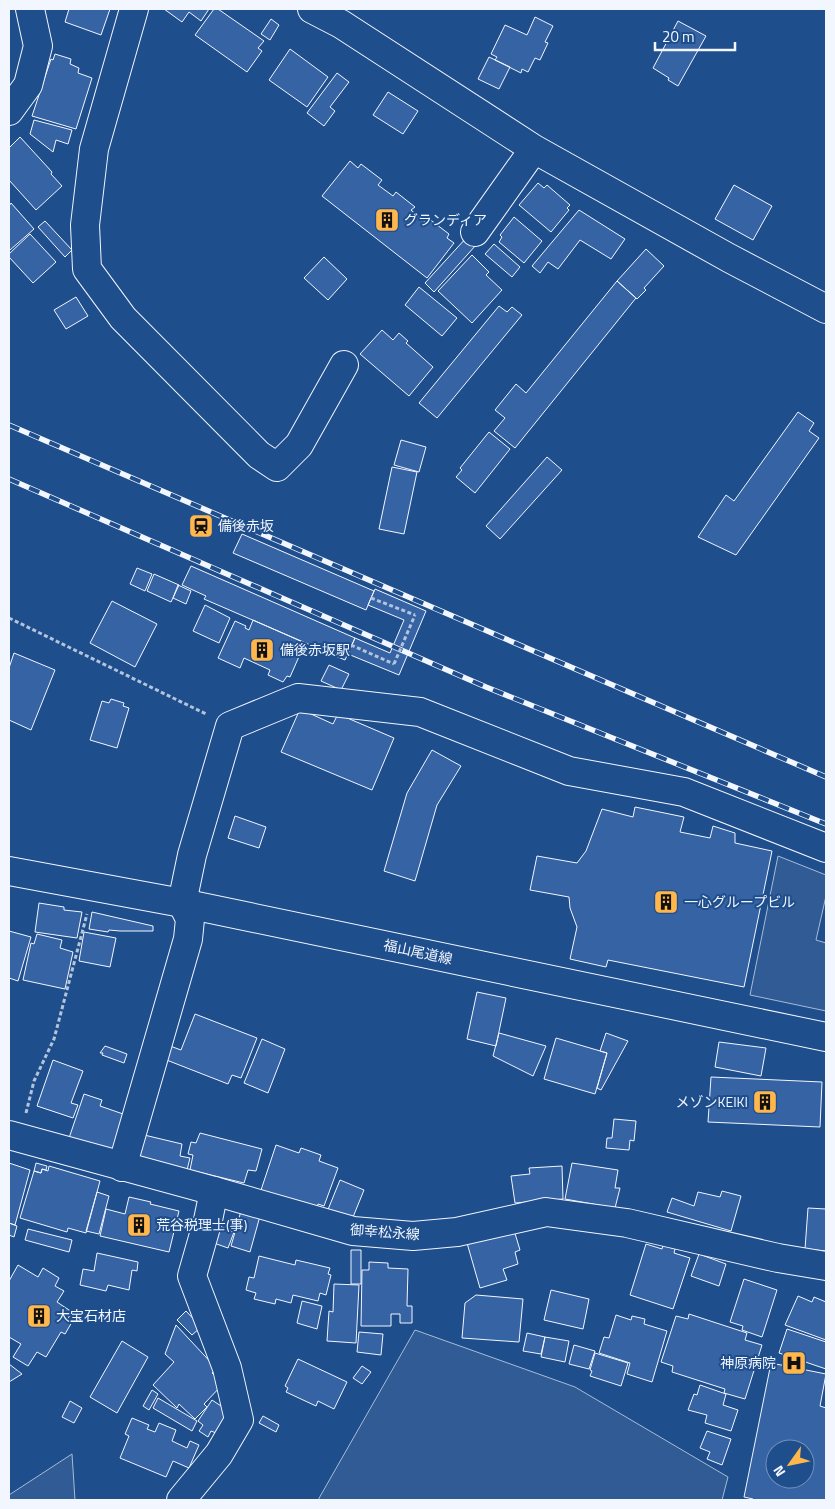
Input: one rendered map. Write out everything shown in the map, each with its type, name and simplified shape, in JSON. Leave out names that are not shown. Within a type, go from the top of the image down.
[{"type":"street","points":[[9,111],[28,85],[38,46],[30,9]]},
{"type":"street","points":[[134,9],[94,149],[86,225],[87,269],[123,318],[259,455],[277,468],[298,445],[344,365]]},
{"type":"street","points":[[312,9],[341,24],[534,149],[729,258],[826,309]]},
{"type":"street","points":[[475,232],[534,149]]},
{"type":"street","points":[[122,1167],[188,939],[190,919],[182,903],[192,856],[230,726],[298,698],[420,712],[569,771],[684,792],[826,848]]},
{"type":"street","name":"福山尾道線","points":[[9,871],[182,903],[826,1036]]},
{"type":"street","name":"御幸松永線","points":[[14,1136],[353,1231],[413,1236],[457,1232],[546,1212],[627,1223],[778,1258],[826,1266]]},
{"type":"street","points":[[181,1500],[219,1454],[239,1420],[227,1368],[192,1276],[214,1191]]},
{"type":"path","points":[[352,645],[394,664],[416,615],[372,598]]},
{"type":"path","points":[[9,618],[230,726]]},
{"type":"path","points":[[14,1136],[34,1081],[54,1039],[94,888]]},
{"type":"shaded area","points":[[778,856],[826,875],[826,896],[816,940],[826,943],[826,1011],[750,995]]},
{"type":"shaded area","points":[[415,1330],[575,1387],[728,1477],[722,1500],[318,1500]]},
{"type":"shaded area","points":[[72,1454],[75,1500],[9,1500],[9,1495]]},
{"type":"building","points":[[69,9],[110,9],[101,35],[65,22]]},
{"type":"building","points":[[164,9],[209,9],[201,21],[189,12],[182,22]]},
{"type":"building","points":[[214,9],[218,9],[264,41],[258,48],[262,51],[247,72],[195,35]]},
{"type":"building","points":[[535,17],[553,26],[545,42],[548,43],[540,60],[535,58],[528,72],[522,69],[521,73],[495,60],[497,57],[491,54],[505,25],[527,35]]},
{"type":"building","points":[[271,19],[279,25],[270,40],[261,34]]},
{"type":"building","points":[[678,21],[706,36],[678,86],[653,68]]},
{"type":"building","points":[[290,49],[328,77],[307,107],[269,80]]},
{"type":"building","points":[[55,54],[71,59],[70,64],[79,68],[78,73],[92,78],[76,129],[32,116],[51,59],[53,60]]},
{"type":"building","points":[[489,57],[510,67],[499,89],[478,79]]},
{"type":"building","points":[[337,73],[349,82],[330,107],[335,111],[324,126],[307,113]]},
{"type":"building","points":[[388,92],[418,111],[403,134],[373,115]]},
{"type":"building","points":[[34,120],[72,130],[68,144],[56,140],[53,152],[30,134]]},
{"type":"building","points":[[20,137],[52,172],[51,174],[62,186],[36,210],[9,180],[9,148]]},
{"type":"building","name":"グランディア","points":[[350,161],[358,168],[361,164],[382,180],[378,185],[393,196],[396,192],[415,207],[411,210],[425,222],[428,218],[449,234],[447,238],[454,243],[427,278],[322,196]]},
{"type":"building","points":[[538,183],[544,188],[547,185],[570,205],[567,208],[569,210],[551,232],[519,205]]},
{"type":"building","points":[[734,185],[772,206],[753,240],[715,219]]},
{"type":"building","points":[[11,203],[34,229],[10,250],[9,206]]},
{"type":"building","points":[[579,210],[625,239],[611,259],[580,240],[558,269],[548,262],[540,273],[532,266]]},
{"type":"building","points":[[514,217],[542,241],[524,263],[499,242],[502,237],[500,235]]},
{"type":"building","points":[[45,221],[72,250],[65,257],[38,227]]},
{"type":"building","points":[[30,234],[56,262],[33,283],[9,257],[9,254]]},
{"type":"building","points":[[467,237],[476,245],[434,292],[425,283]]},
{"type":"building","points":[[494,244],[520,267],[512,277],[485,254]]},
{"type":"building","points":[[646,249],[664,266],[644,288],[646,290],[637,299],[617,281]]},
{"type":"building","points":[[472,255],[489,272],[486,275],[502,290],[472,323],[438,291]]},
{"type":"building","points":[[324,257],[347,279],[328,300],[304,278]]},
{"type":"building","points":[[617,281],[636,298],[515,448],[494,431],[505,418],[495,410],[516,384],[526,393]]},
{"type":"building","points":[[419,287],[457,318],[442,336],[405,305]]},
{"type":"building","points":[[76,297],[88,316],[66,329],[54,310]]},
{"type":"building","points":[[499,306],[507,312],[512,307],[522,315],[437,418],[419,403]]},
{"type":"building","points":[[382,330],[393,340],[399,333],[408,341],[406,343],[433,367],[409,396],[360,354]]},
{"type":"building","points":[[798,412],[814,423],[809,431],[819,438],[736,555],[698,537],[726,495],[734,501]]},
{"type":"building","points":[[489,432],[510,449],[475,493],[456,477],[462,470],[460,468]]},
{"type":"building","points":[[401,440],[426,447],[419,472],[394,465]]},
{"type":"building","points":[[547,457],[562,470],[500,539],[486,526]]},
{"type":"building","points":[[392,467],[417,472],[404,534],[379,529]]},
{"type":"building","points":[[242,534],[374,591],[366,610],[233,553]]},
{"type":"building","points":[[191,566],[355,638],[345,660],[204,599],[206,596],[182,585]]},
{"type":"building","points":[[137,568],[152,574],[145,591],[130,584]]},
{"type":"building","points":[[154,574],[179,585],[171,602],[147,591]]},
{"type":"building","points":[[178,585],[191,591],[186,604],[173,598]]},
{"type":"building","points":[[375,589],[426,611],[399,675],[348,654],[355,638],[390,653],[404,620],[368,605]]},
{"type":"building","points":[[112,601],[157,624],[135,667],[90,643]]},
{"type":"building","points":[[205,605],[230,618],[219,643],[193,631]]},
{"type":"building","name":"備後赤坂駅","points":[[253,620],[305,643],[290,677],[287,676],[283,682],[268,675],[270,670],[244,658],[240,668],[218,658],[235,621],[246,626],[245,628],[249,630]]},
{"type":"building","points":[[14,653],[55,670],[31,730],[9,720],[9,668]]},
{"type":"building","points":[[329,665],[349,674],[341,690],[321,681]]},
{"type":"building","points":[[111,699],[124,703],[123,706],[129,708],[117,748],[90,740],[102,701],[109,703]]},
{"type":"building","points":[[300,709],[333,724],[338,714],[394,738],[372,790],[281,752]]},
{"type":"building","points":[[432,750],[461,766],[437,805],[415,881],[384,871],[407,793]]},
{"type":"building","name":"一心グループビル","points":[[635,807],[684,817],[680,832],[710,838],[713,826],[735,833],[735,843],[772,851],[744,987],[608,960],[606,967],[570,959],[577,927],[570,908],[569,897],[530,890],[537,856],[577,863],[586,851],[602,809],[633,817]]},
{"type":"building","points":[[235,816],[266,827],[259,848],[228,838]]},
{"type":"building","points":[[39,903],[64,907],[64,910],[82,912],[77,938],[35,932]]},
{"type":"building","points":[[92,912],[153,926],[153,931],[109,930],[108,932],[89,929]]},
{"type":"building","points":[[9,931],[31,937],[18,981],[9,978]]},
{"type":"building","points":[[84,932],[116,938],[110,967],[79,961]]},
{"type":"building","points":[[37,934],[62,940],[60,948],[73,952],[65,989],[23,980],[31,943],[34,944]]},
{"type":"building","points":[[477,992],[506,998],[496,1046],[467,1039]]},
{"type":"building","points":[[195,1014],[257,1038],[241,1078],[232,1075],[228,1084],[164,1059],[170,1046],[181,1050]]},
{"type":"building","points":[[499,1033],[546,1046],[533,1076],[493,1056]]},
{"type":"building","points":[[606,1033],[628,1041],[601,1090],[597,1088],[607,1053],[600,1051]]},
{"type":"building","points":[[556,1038],[607,1053],[595,1094],[544,1079]]},
{"type":"building","points":[[262,1039],[285,1049],[268,1093],[244,1083]]},
{"type":"building","points":[[719,1042],[766,1048],[761,1076],[715,1067]]},
{"type":"building","points":[[105,1046],[127,1054],[124,1063],[102,1055],[103,1053],[100,1053]]},
{"type":"building","points":[[53,1060],[83,1071],[71,1103],[78,1105],[73,1118],[37,1106]]},
{"type":"building","name":"メゾンKEIKI","points":[[711,1077],[822,1082],[820,1127],[708,1122]]},
{"type":"building","points":[[84,1094],[102,1100],[100,1106],[126,1115],[111,1156],[67,1144]]},
{"type":"building","points":[[614,1119],[636,1121],[634,1141],[630,1140],[629,1150],[606,1148],[607,1138],[612,1138]]},
{"type":"building","points":[[200,1133],[262,1149],[256,1171],[248,1170],[244,1183],[190,1170],[193,1155],[188,1154],[191,1142],[196,1143]]},
{"type":"building","points":[[140,1134],[182,1144],[180,1156],[190,1158],[187,1170],[134,1160]]},
{"type":"building","points":[[276,1145],[299,1153],[301,1148],[321,1155],[319,1161],[338,1168],[324,1206],[318,1204],[316,1209],[261,1190]]},
{"type":"building","points":[[9,1163],[30,1170],[15,1225],[9,1223]]},
{"type":"building","points":[[36,1163],[47,1166],[46,1170],[42,1169],[41,1173],[34,1171]]},
{"type":"building","points":[[572,1163],[618,1170],[615,1188],[620,1188],[615,1208],[565,1199]]},
{"type":"building","points":[[49,1166],[100,1181],[86,1233],[68,1228],[67,1232],[20,1218],[34,1171],[41,1173],[42,1169],[48,1171]]},
{"type":"building","points":[[562,1166],[563,1199],[515,1203],[511,1176],[530,1174],[529,1168]]},
{"type":"building","points":[[340,1180],[364,1190],[351,1222],[327,1212]]},
{"type":"building","points":[[722,1191],[741,1196],[731,1231],[667,1212],[672,1198],[694,1206],[698,1192],[720,1197]]},
{"type":"building","points":[[97,1192],[109,1196],[99,1234],[86,1231]]},
{"type":"building","name":"荒谷税理士(事)","points":[[129,1197],[179,1211],[169,1252],[100,1236],[106,1209],[125,1214]]},
{"type":"building","points":[[808,1208],[826,1209],[826,1251],[805,1249]]},
{"type":"building","points":[[241,1211],[260,1216],[250,1252],[231,1246]]},
{"type":"building","points":[[9,1223],[17,1226],[14,1237],[9,1235]]},
{"type":"building","points":[[217,1225],[234,1232],[228,1248],[211,1242]]},
{"type":"building","points":[[28,1229],[72,1240],[69,1252],[25,1240]]},
{"type":"building","points":[[514,1230],[520,1250],[515,1252],[518,1264],[503,1269],[507,1280],[480,1288],[467,1243]]},
{"type":"building","points":[[646,1244],[662,1249],[663,1245],[675,1249],[674,1253],[690,1258],[673,1309],[630,1295]]},
{"type":"building","points":[[351,1250],[361,1250],[361,1284],[351,1284]]},
{"type":"building","points":[[97,1253],[138,1262],[137,1271],[132,1270],[129,1290],[108,1285],[106,1291],[80,1285],[83,1269],[94,1271]]},
{"type":"building","points":[[699,1254],[726,1264],[719,1286],[691,1276]]},
{"type":"building","points":[[259,1256],[295,1265],[296,1260],[330,1268],[328,1274],[331,1275],[326,1295],[320,1293],[318,1301],[293,1295],[291,1303],[276,1299],[275,1304],[254,1299],[256,1293],[246,1290],[249,1277],[254,1278]]},
{"type":"building","points":[[369,1262],[388,1263],[388,1268],[408,1269],[407,1306],[412,1306],[412,1323],[400,1323],[400,1314],[391,1314],[391,1326],[361,1326],[362,1270],[369,1270]]},
{"type":"building","name":"大宝石材店","points":[[18,1265],[38,1277],[43,1268],[59,1278],[55,1286],[64,1291],[57,1302],[72,1312],[67,1320],[72,1322],[65,1334],[61,1332],[46,1357],[37,1352],[28,1366],[13,1357],[21,1344],[9,1337],[9,1281]]},
{"type":"building","points":[[744,1279],[777,1290],[762,1337],[742,1330],[743,1326],[730,1322]]},
{"type":"building","points":[[334,1284],[359,1285],[356,1343],[327,1341],[329,1311],[333,1312]]},
{"type":"building","points":[[551,1290],[589,1299],[583,1329],[544,1320]]},
{"type":"building","points":[[476,1295],[523,1299],[519,1342],[462,1338],[465,1303]]},
{"type":"building","points":[[798,1296],[812,1302],[814,1297],[826,1302],[826,1340],[785,1325]]},
{"type":"building","points":[[302,1301],[322,1306],[317,1329],[297,1323]]},
{"type":"building","points":[[186,1311],[201,1327],[192,1335],[177,1320]]},
{"type":"building","points":[[689,1314],[747,1333],[745,1340],[762,1345],[745,1399],[724,1393],[725,1389],[672,1372],[673,1366],[661,1362],[676,1316],[688,1319]]},
{"type":"building","points":[[616,1315],[631,1320],[632,1316],[645,1319],[644,1324],[667,1331],[652,1382],[627,1374],[630,1363],[599,1353],[604,1337],[609,1338]]},
{"type":"building","points":[[176,1325],[217,1369],[212,1373],[223,1384],[204,1404],[207,1407],[195,1419],[179,1404],[177,1408],[153,1385],[174,1362],[165,1354]]},
{"type":"building","points":[[787,1329],[826,1342],[826,1369],[779,1353]]},
{"type":"building","points":[[359,1332],[383,1334],[381,1355],[357,1352]]},
{"type":"building","points":[[527,1333],[545,1337],[541,1354],[523,1351]]},
{"type":"building","points":[[545,1337],[569,1341],[565,1362],[541,1357]]},
{"type":"building","points":[[122,1341],[148,1357],[117,1413],[90,1397]]},
{"type":"building","points":[[574,1345],[595,1351],[589,1369],[569,1364]]},
{"type":"building","points":[[595,1353],[628,1363],[621,1386],[590,1376]]},
{"type":"building","points":[[298,1359],[347,1382],[334,1409],[318,1401],[316,1406],[286,1392],[288,1388],[285,1386]]},
{"type":"building","points":[[771,1363],[826,1374],[820,1406],[826,1408],[826,1500],[753,1499],[744,1497]]},
{"type":"building","points":[[9,1364],[22,1374],[9,1382]]},
{"type":"building","points":[[362,1366],[371,1372],[362,1384],[353,1378]]},
{"type":"building","points":[[700,1385],[726,1394],[723,1405],[738,1410],[731,1431],[705,1423],[707,1415],[688,1410],[694,1394],[697,1395]]},
{"type":"building","points":[[152,1390],[158,1394],[149,1410],[143,1406]]},
{"type":"building","points":[[158,1398],[197,1421],[192,1431],[153,1408]]},
{"type":"building","points":[[212,1400],[230,1412],[216,1433],[211,1431],[208,1437],[199,1431],[203,1425],[198,1421]]},
{"type":"building","points":[[70,1401],[82,1408],[74,1423],[62,1417]]},
{"type":"building","points":[[263,1416],[279,1425],[276,1432],[259,1423]]},
{"type":"building","points":[[132,1418],[149,1425],[147,1429],[155,1432],[159,1423],[176,1430],[172,1441],[187,1448],[190,1441],[199,1445],[189,1468],[173,1461],[166,1477],[120,1458],[129,1436],[125,1434]]},
{"type":"building","points":[[707,1431],[731,1439],[722,1465],[707,1459],[710,1452],[700,1448]]},
{"type":"railway","points":[[9,425],[826,777]]},
{"type":"railway","points":[[9,479],[486,687],[826,824]]},
{"type":"place","name":"グランディア","points":[[387,220]]},
{"type":"place","name":"備後赤坂","points":[[201,526]]},
{"type":"place","name":"備後赤坂駅","points":[[262,650]]},
{"type":"place","name":"一心グループビル","points":[[666,902]]},
{"type":"place","name":"メゾンKEIKI","points":[[765,1102]]},
{"type":"place","name":"荒谷税理士(事)","points":[[139,1225]]},
{"type":"place","name":"大宝石材店","points":[[39,1316]]},
{"type":"place","name":"神原病院","points":[[794,1363]]}]
